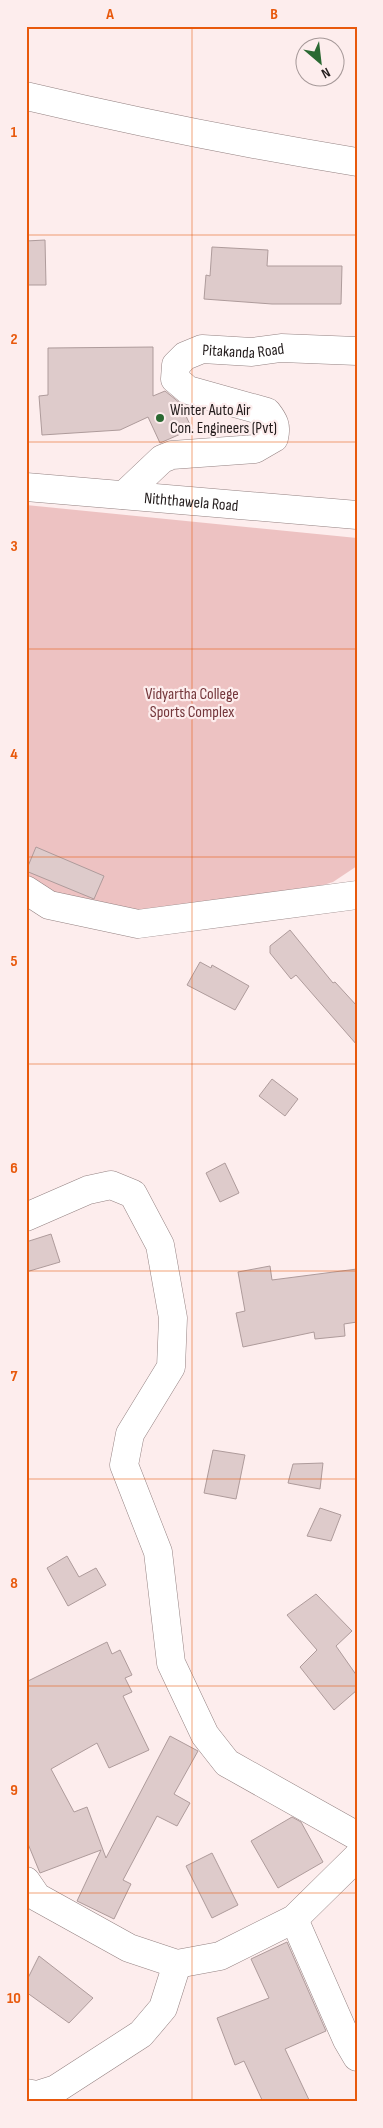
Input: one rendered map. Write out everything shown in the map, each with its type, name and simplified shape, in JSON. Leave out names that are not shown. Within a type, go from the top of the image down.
[{"type":"street","points":[[26,96],[120,118],[261,146],[357,162]]},
{"type":"street","name":"Pitakanda Road","points":[[124,495],[162,458],[172,455],[255,449],[274,438],[276,430],[274,421],[267,412],[188,390],[175,378],[176,365],[186,356],[202,349],[252,352],[281,348],[357,351]]},
{"type":"street","name":"Niththawela Road","points":[[26,487],[357,515]]},
{"type":"street","points":[[26,890],[49,905],[138,924],[357,895]]},
{"type":"street","points":[[26,1217],[88,1190],[111,1185],[133,1194],[160,1245],[173,1318],[171,1367],[130,1434],[124,1465],[158,1552],[171,1662],[205,1735],[227,1763],[357,1836]]},
{"type":"street","points":[[26,1881],[37,1898],[129,1948],[178,1964],[220,1956],[294,1919],[357,1857]]},
{"type":"street","points":[[294,1919],[347,2040],[357,2057]]},
{"type":"street","points":[[26,2093],[37,2095],[56,2089],[141,2034],[163,2008],[178,1964]]},
{"type":"green space","name":"Vidyartha College Sports Complex","points":[[26,505],[357,538],[357,866],[333,882],[288,896],[206,912],[112,911],[62,897],[26,880]]},
{"type":"building","points":[[45,240],[46,285],[26,285],[26,241]]},
{"type":"building","points":[[212,247],[268,250],[267,266],[342,266],[341,304],[272,304],[204,299],[206,275],[210,276]]},
{"type":"building","points":[[153,347],[153,396],[165,391],[180,403],[192,429],[160,443],[148,417],[120,430],[42,435],[39,396],[48,395],[48,348]]},
{"type":"building","points":[[36,847],[104,876],[94,899],[26,871]]},
{"type":"building","points":[[290,930],[333,983],[335,982],[357,1006],[357,1045],[296,975],[291,979],[270,953],[270,946]]},
{"type":"building","points":[[200,962],[211,968],[212,965],[249,986],[235,1010],[187,985]]},
{"type":"building","points":[[272,1079],[298,1099],[285,1116],[259,1096]]},
{"type":"building","points":[[225,1163],[239,1193],[220,1202],[206,1173]]},
{"type":"building","points":[[51,1234],[60,1262],[26,1272],[26,1242]]},
{"type":"building","points":[[270,1266],[272,1280],[357,1269],[357,1322],[344,1324],[345,1336],[315,1339],[314,1332],[243,1347],[236,1313],[245,1311],[238,1272]]},
{"type":"building","points":[[213,1450],[245,1455],[236,1499],[204,1493]]},
{"type":"building","points":[[323,1463],[320,1489],[288,1483],[293,1464]]},
{"type":"building","points":[[320,1508],[341,1515],[331,1541],[307,1536]]},
{"type":"building","points":[[67,1556],[79,1577],[96,1568],[106,1585],[68,1606],[47,1568]]},
{"type":"building","points":[[316,1594],[352,1631],[336,1646],[357,1676],[357,1690],[334,1710],[300,1667],[317,1650],[287,1615]]},
{"type":"building","points":[[107,1642],[112,1654],[120,1650],[132,1675],[125,1678],[132,1692],[123,1696],[149,1750],[109,1768],[97,1743],[51,1769],[74,1812],[87,1807],[106,1858],[170,1736],[198,1751],[174,1794],[190,1803],[177,1826],[157,1816],[123,1880],[131,1884],[114,1919],[77,1901],[101,1850],[40,1873],[26,1839],[26,1682]]},
{"type":"building","points":[[292,1817],[301,1822],[323,1862],[278,1888],[251,1841]]},
{"type":"building","points":[[212,1853],[238,1905],[212,1918],[186,1866]]},
{"type":"building","points":[[287,1942],[326,2031],[285,2049],[310,2102],[263,2102],[244,2061],[235,2065],[217,2018],[269,1998],[251,1959]]},
{"type":"building","points":[[39,1956],[93,1998],[69,2023],[26,1992],[26,1982]]},
{"type":"place","name":"Winter Auto Air Con. Engineers (Pvt)","points":[[160,418]]}]
